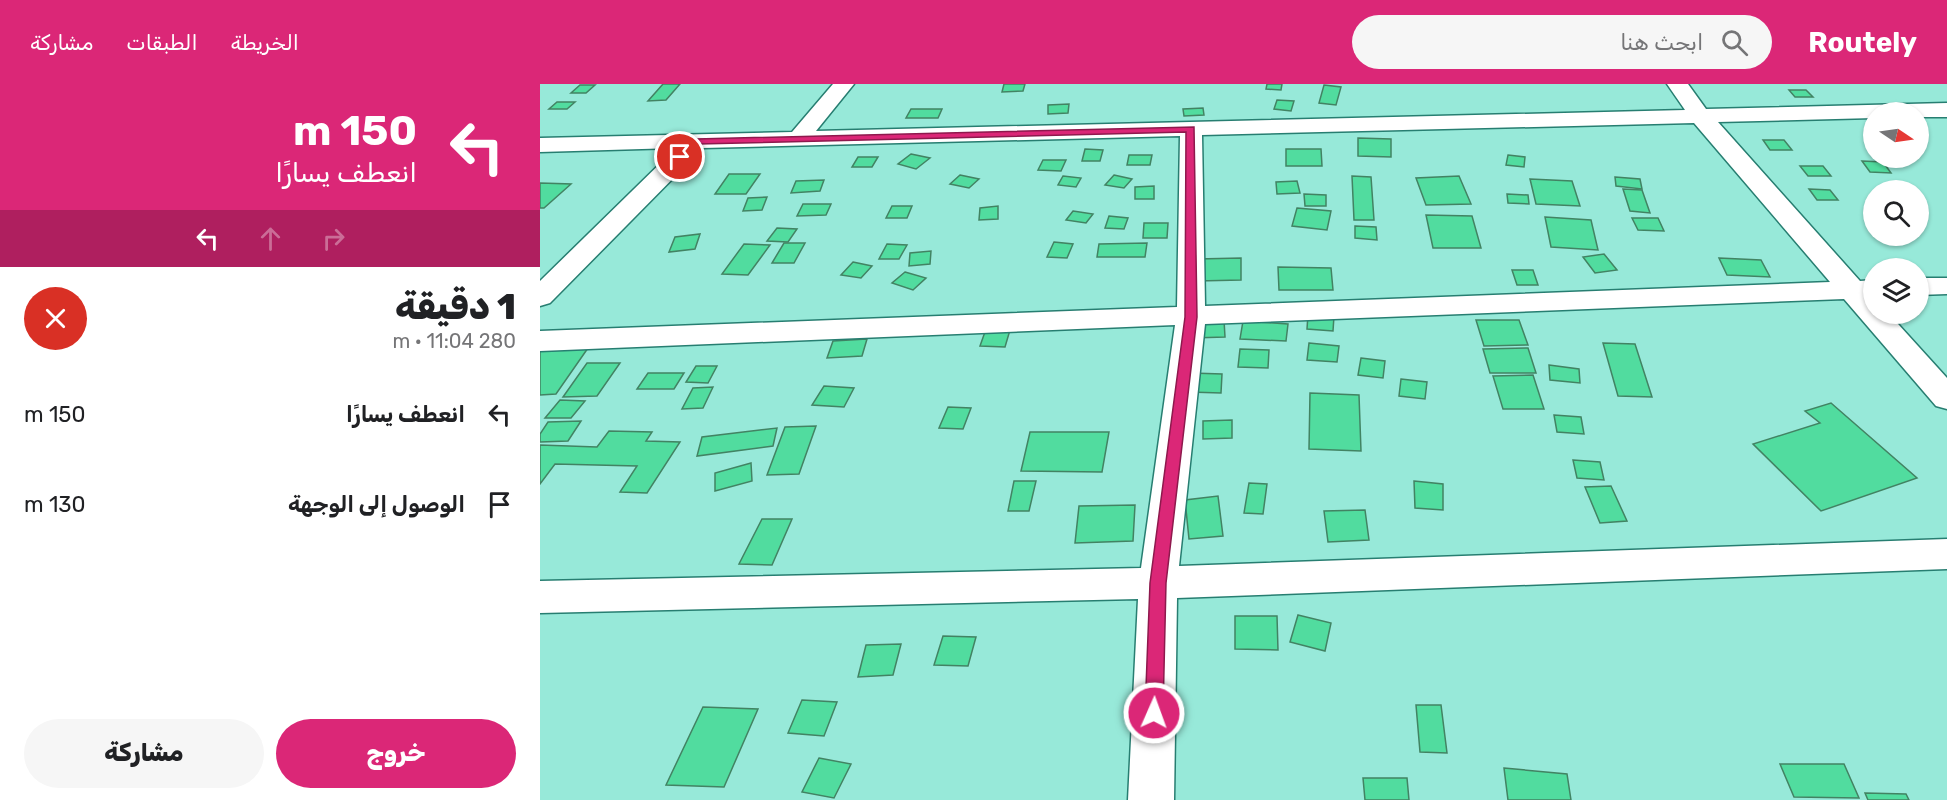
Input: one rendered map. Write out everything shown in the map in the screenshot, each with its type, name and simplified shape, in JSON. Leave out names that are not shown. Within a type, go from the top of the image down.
[{"type":"street","points":[[798,139],[844,84]]},
{"type":"street","points":[[1677,84],[1700,116],[1863,289]]},
{"type":"street","points":[[540,145],[1947,110]]},
{"type":"street","points":[[1151,800],[1158,583],[1191,317],[1191,129]]},
{"type":"street","points":[[540,297],[696,142]]},
{"type":"street","points":[[1929,286],[1947,285]]},
{"type":"street","points":[[540,341],[1863,289]]},
{"type":"street","points":[[1890,324],[1947,398]]},
{"type":"street","points":[[540,597],[1158,583],[1947,554]]},
{"type":"building","points":[[663,84],[680,84],[666,100],[648,101]]},
{"type":"building","points":[[1004,84],[1025,84],[1023,91],[1002,92]]},
{"type":"building","points":[[1267,84],[1282,84],[1281,90],[1266,89]]},
{"type":"building","points":[[580,85],[595,85],[586,93],[571,93]]},
{"type":"building","points":[[1324,85],[1341,87],[1336,105],[1319,103]]},
{"type":"building","points":[[1789,90],[1806,90],[1813,97],[1795,97]]},
{"type":"building","points":[[1277,100],[1294,101],[1291,111],[1274,109]]},
{"type":"building","points":[[557,102],[575,102],[567,109],[549,109]]},
{"type":"building","points":[[1069,104],[1068,113],[1048,114],[1048,105]]},
{"type":"building","points":[[1203,108],[1204,115],[1184,116],[1183,109]]},
{"type":"building","points":[[911,109],[942,109],[938,118],[906,118]]},
{"type":"building","points":[[1358,138],[1391,139],[1391,157],[1358,156]]},
{"type":"building","points":[[1763,140],[1784,140],[1792,150],[1770,150]]},
{"type":"building","points":[[1085,149],[1103,150],[1100,161],[1082,161]]},
{"type":"building","points":[[1286,149],[1321,149],[1322,166],[1286,166]]},
{"type":"building","points":[[911,154],[930,158],[916,169],[898,164]]},
{"type":"building","points":[[1129,155],[1152,155],[1150,165],[1127,165]]},
{"type":"building","points":[[1508,155],[1525,157],[1524,167],[1506,165]]},
{"type":"building","points":[[858,157],[878,157],[872,167],[852,167]]},
{"type":"building","points":[[1043,160],[1066,160],[1061,171],[1038,170]]},
{"type":"building","points":[[1800,166],[1823,166],[1831,176],[1808,176]]},
{"type":"building","points":[[1867,168],[1887,168],[1891,173],[1870,172]]},
{"type":"building","points":[[729,174],[760,174],[746,194],[715,194]]},
{"type":"building","points":[[960,175],[979,179],[969,188],[950,184]]},
{"type":"building","points":[[1114,175],[1132,179],[1124,188],[1105,185]]},
{"type":"building","points":[[1063,176],[1081,178],[1076,187],[1058,185]]},
{"type":"building","points":[[1352,176],[1371,177],[1374,220],[1354,220]]},
{"type":"building","points":[[1459,176],[1471,204],[1426,205],[1416,178]]},
{"type":"building","points":[[1615,177],[1640,179],[1642,189],[1616,186]]},
{"type":"building","points":[[1530,179],[1572,181],[1580,206],[1536,204]]},
{"type":"building","points":[[824,180],[820,191],[791,193],[796,181]]},
{"type":"building","points":[[1297,181],[1300,193],[1277,194],[1276,182]]},
{"type":"building","points":[[540,183],[571,184],[544,208],[540,208]]},
{"type":"building","points":[[1154,186],[1154,199],[1135,199],[1135,187]]},
{"type":"building","points":[[1623,189],[1642,190],[1650,213],[1630,211]]},
{"type":"building","points":[[1809,189],[1830,190],[1838,200],[1817,200]]},
{"type":"building","points":[[1304,194],[1326,195],[1326,206],[1305,206]]},
{"type":"building","points":[[1507,194],[1528,195],[1529,204],[1508,203]]},
{"type":"building","points":[[767,197],[762,210],[743,211],[748,198]]},
{"type":"building","points":[[803,204],[831,204],[826,215],[797,216]]},
{"type":"building","points":[[892,206],[912,206],[907,218],[886,218]]},
{"type":"building","points":[[998,206],[998,219],[979,220],[980,208]]},
{"type":"building","points":[[1297,208],[1331,211],[1327,230],[1292,226]]},
{"type":"building","points":[[1073,211],[1093,214],[1086,223],[1066,220]]},
{"type":"building","points":[[1426,215],[1472,216],[1481,248],[1433,248]]},
{"type":"building","points":[[1109,216],[1128,218],[1124,229],[1105,228]]},
{"type":"building","points":[[1545,217],[1591,220],[1598,250],[1551,247]]},
{"type":"building","points":[[1632,218],[1658,218],[1664,231],[1638,230]]},
{"type":"building","points":[[1144,223],[1168,223],[1167,238],[1143,238]]},
{"type":"building","points":[[1355,226],[1376,227],[1377,240],[1355,238]]},
{"type":"building","points":[[777,228],[797,229],[788,242],[767,241]]},
{"type":"building","points":[[700,234],[695,249],[669,252],[675,237]]},
{"type":"building","points":[[1054,242],[1073,244],[1067,258],[1047,257]]},
{"type":"building","points":[[784,243],[805,243],[794,263],[772,263]]},
{"type":"building","points":[[1147,243],[1145,257],[1097,257],[1099,244]]},
{"type":"building","points":[[744,244],[770,245],[748,275],[722,274]]},
{"type":"building","points":[[887,244],[907,245],[899,259],[879,259]]},
{"type":"building","points":[[931,251],[930,264],[909,266],[910,253]]},
{"type":"building","points":[[1604,254],[1617,270],[1595,273],[1583,257]]},
{"type":"building","points":[[1241,258],[1241,280],[1197,281],[1197,259]]},
{"type":"building","points":[[1719,258],[1761,260],[1770,277],[1727,275]]},
{"type":"building","points":[[853,262],[872,266],[861,278],[841,275]]},
{"type":"building","points":[[1278,267],[1331,268],[1333,290],[1279,290]]},
{"type":"building","points":[[1512,270],[1533,270],[1538,285],[1517,285]]},
{"type":"building","points":[[905,272],[926,278],[913,290],[892,283]]},
{"type":"building","points":[[1308,314],[1334,316],[1333,331],[1307,329]]},
{"type":"building","points":[[1224,320],[1225,337],[1192,338],[1192,321]]},
{"type":"building","points":[[1476,320],[1519,320],[1528,345],[1484,346]]},
{"type":"building","points":[[1243,321],[1288,324],[1286,341],[1240,339]]},
{"type":"building","points":[[986,329],[1010,330],[1005,347],[980,346]]},
{"type":"building","points":[[867,339],[862,356],[827,358],[833,341]]},
{"type":"building","points":[[1309,343],[1339,346],[1337,362],[1307,360]]},
{"type":"building","points":[[1603,343],[1635,344],[1652,397],[1618,396]]},
{"type":"building","points":[[588,348],[556,394],[540,395],[540,349]]},
{"type":"building","points":[[1528,348],[1536,373],[1490,373],[1483,349]]},
{"type":"building","points":[[1240,349],[1269,350],[1268,368],[1238,367]]},
{"type":"building","points":[[1361,358],[1385,361],[1383,378],[1358,375]]},
{"type":"building","points":[[587,363],[620,363],[597,396],[563,397]]},
{"type":"building","points":[[1549,365],[1579,369],[1580,383],[1550,380]]},
{"type":"building","points":[[696,366],[717,366],[708,383],[686,382]]},
{"type":"building","points":[[648,373],[684,373],[674,389],[637,389]]},
{"type":"building","points":[[1191,373],[1222,374],[1221,393],[1189,392]]},
{"type":"building","points":[[1533,375],[1544,409],[1503,409],[1493,376]]},
{"type":"building","points":[[1401,379],[1427,382],[1425,399],[1399,396]]},
{"type":"building","points":[[824,386],[854,388],[844,407],[812,405]]},
{"type":"building","points":[[713,387],[703,408],[682,409],[693,388]]},
{"type":"building","points":[[1310,393],[1359,395],[1361,451],[1309,449]]},
{"type":"building","points":[[560,400],[585,401],[571,418],[545,418]]},
{"type":"building","points":[[1831,403],[1917,478],[1821,511],[1753,444],[1820,423],[1805,411]]},
{"type":"building","points":[[948,407],[971,408],[963,429],[939,428]]},
{"type":"building","points":[[1554,415],[1581,417],[1584,434],[1557,432]]},
{"type":"building","points":[[1232,420],[1232,438],[1203,439],[1203,421]]},
{"type":"building","points":[[581,421],[568,441],[540,442],[540,434],[548,422]]},
{"type":"building","points":[[816,426],[799,474],[767,475],[785,427]]},
{"type":"building","points":[[777,428],[773,446],[697,456],[702,437]]},
{"type":"building","points":[[609,431],[652,432],[646,441],[680,442],[647,493],[620,492],[637,466],[555,464],[540,484],[540,445],[597,447]]},
{"type":"building","points":[[1030,432],[1109,432],[1102,472],[1021,471]]},
{"type":"building","points":[[1573,460],[1600,462],[1604,480],[1577,478]]},
{"type":"building","points":[[751,463],[752,481],[715,491],[715,473]]},
{"type":"building","points":[[1014,481],[1036,481],[1029,511],[1008,511]]},
{"type":"building","points":[[1414,481],[1443,484],[1443,510],[1415,508]]},
{"type":"building","points":[[1249,483],[1267,484],[1263,514],[1244,513]]},
{"type":"building","points":[[1611,486],[1627,521],[1600,523],[1585,487]]},
{"type":"building","points":[[1218,496],[1223,536],[1189,539],[1185,500]]},
{"type":"building","points":[[1135,505],[1133,541],[1075,543],[1079,506]]},
{"type":"building","points":[[1365,510],[1369,540],[1328,542],[1324,511]]},
{"type":"building","points":[[762,519],[792,519],[772,565],[739,564]]},
{"type":"building","points":[[1298,615],[1331,623],[1325,651],[1290,642]]},
{"type":"building","points":[[1235,616],[1277,616],[1278,650],[1235,649]]},
{"type":"building","points":[[943,636],[976,637],[968,666],[934,665]]},
{"type":"building","points":[[901,644],[893,675],[858,677],[866,645]]},
{"type":"building","points":[[802,700],[837,702],[824,736],[788,733]]},
{"type":"building","points":[[1416,705],[1441,705],[1447,753],[1420,752]]},
{"type":"building","points":[[703,707],[758,709],[724,787],[666,785]]},
{"type":"building","points":[[819,758],[851,764],[834,798],[802,792]]},
{"type":"building","points":[[1780,764],[1844,764],[1859,798],[1794,797]]},
{"type":"building","points":[[1504,768],[1567,774],[1571,800],[1508,800]]},
{"type":"building","points":[[1363,778],[1407,778],[1409,800],[1365,800]]},
{"type":"building","points":[[1865,793],[1906,794],[1909,800],[1868,800]]},
{"type":"route","points":[[680,157],[696,142],[1191,129],[1191,317],[1158,583],[1154,713]]}]
